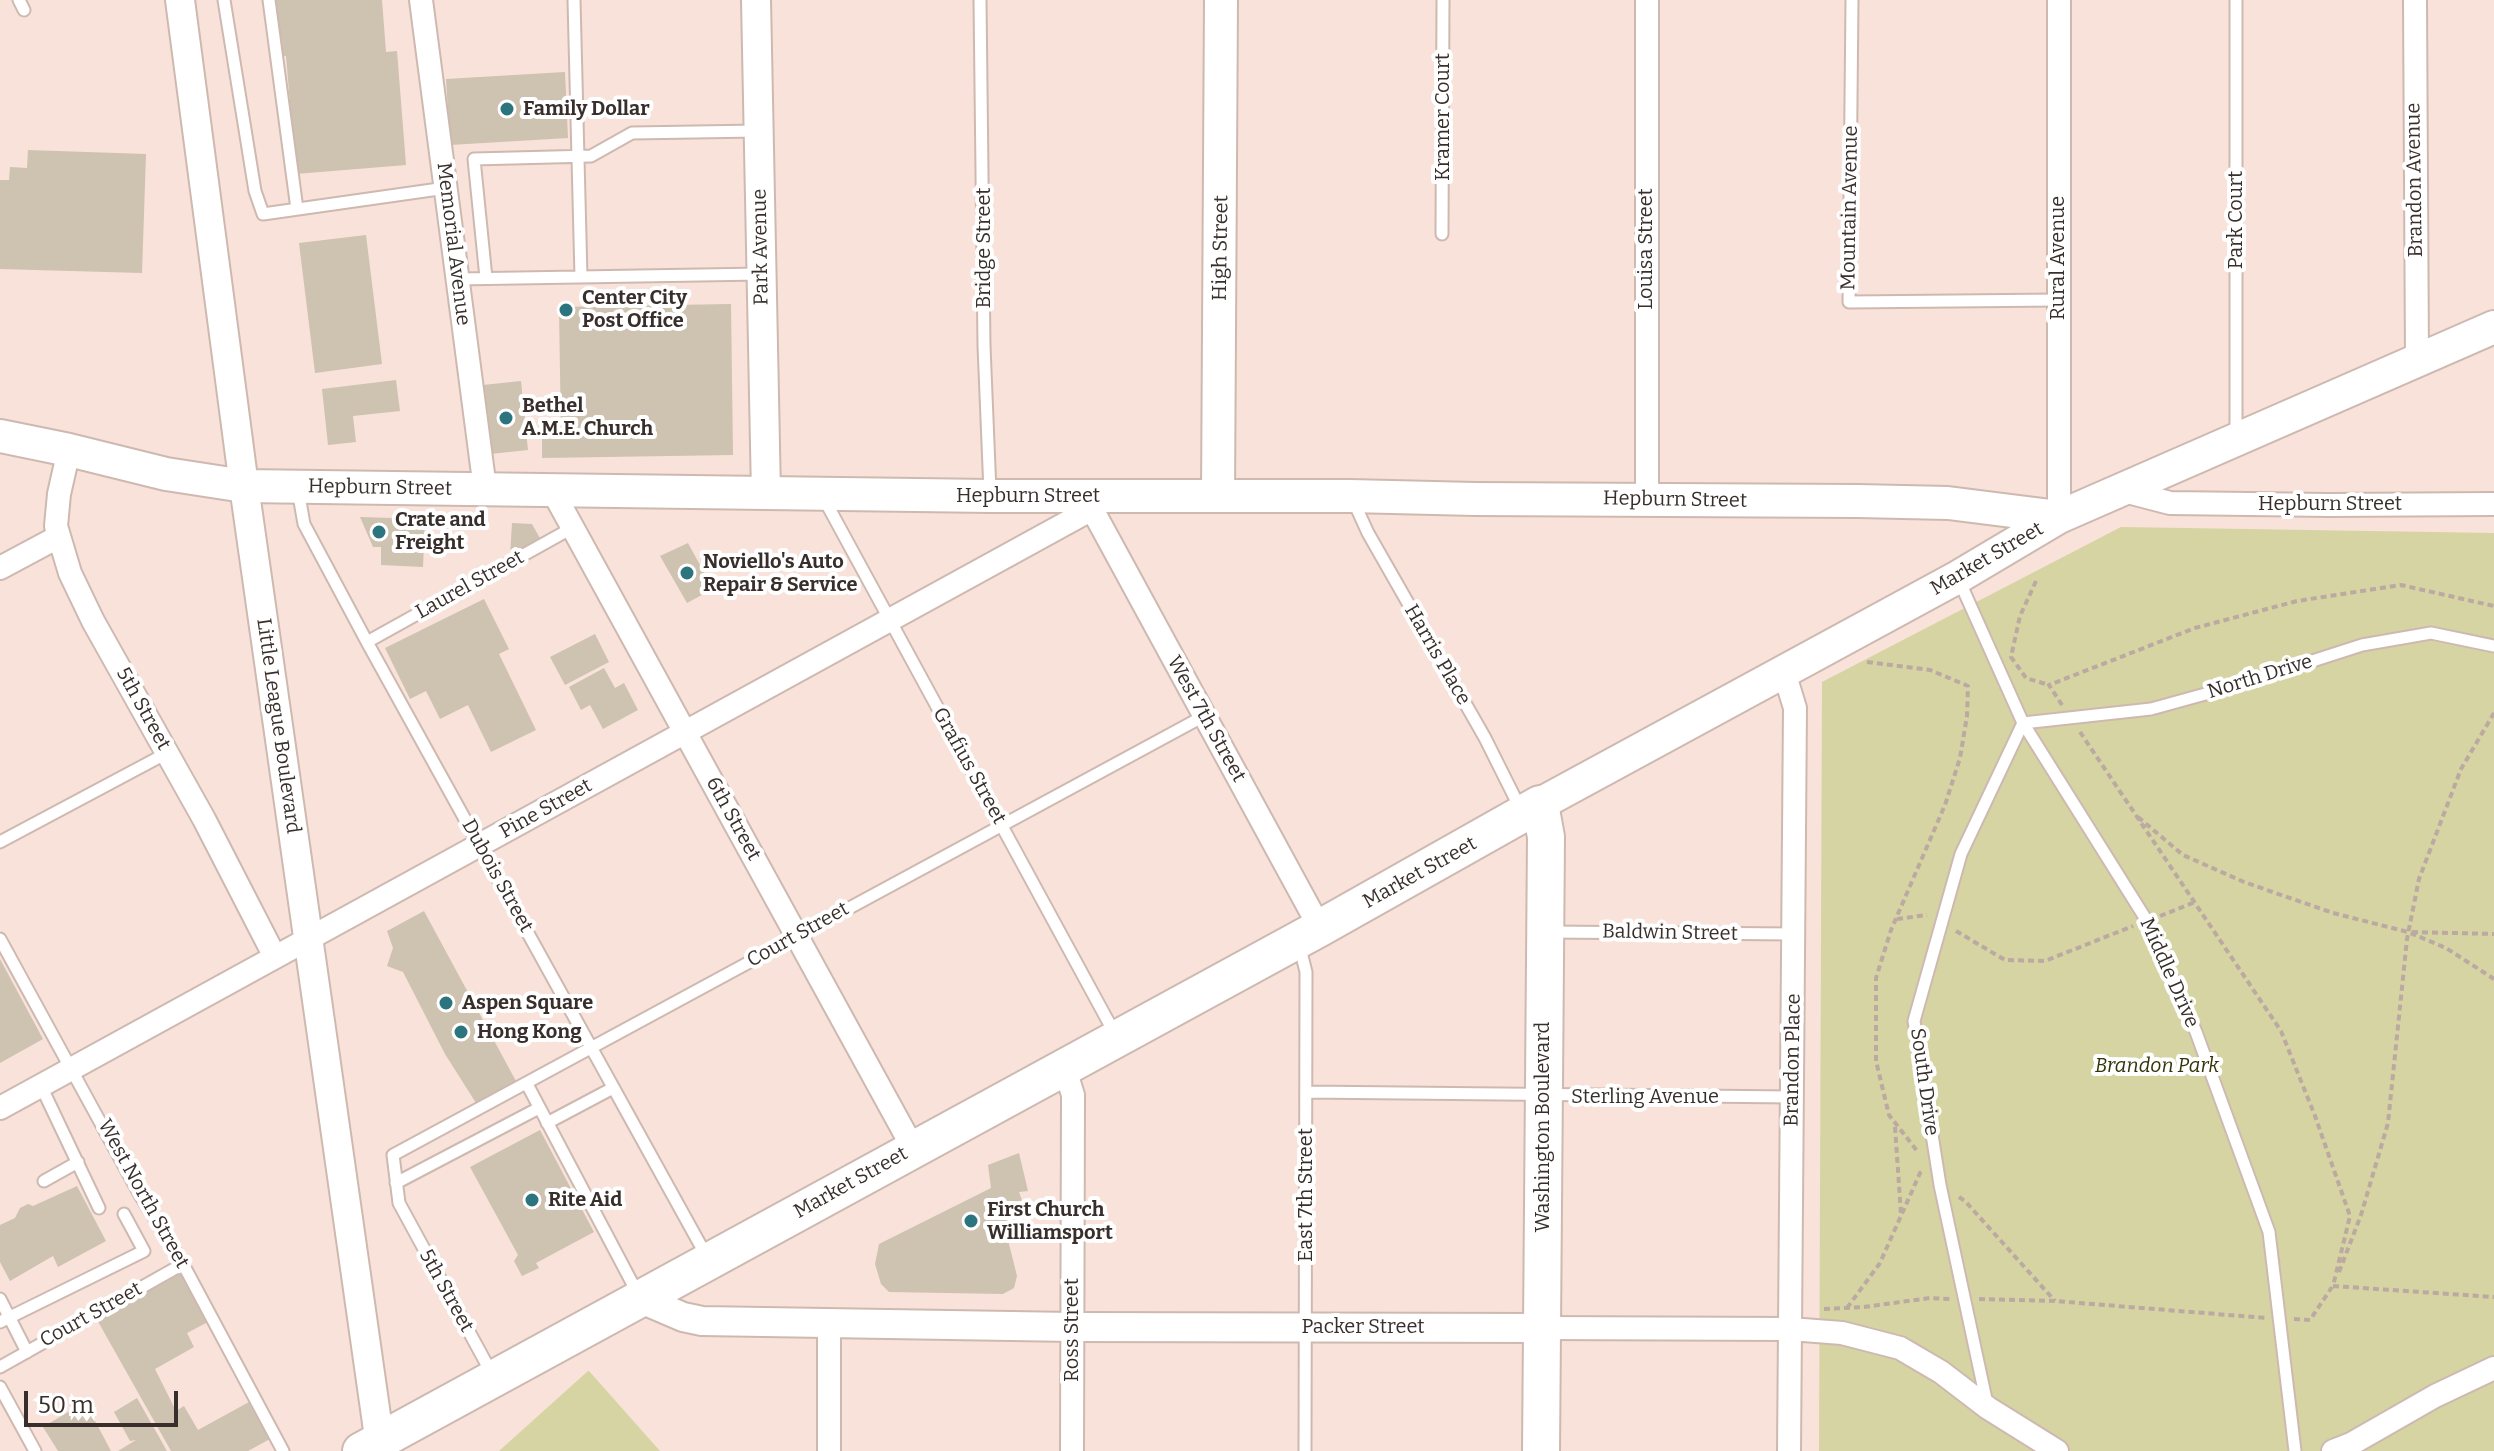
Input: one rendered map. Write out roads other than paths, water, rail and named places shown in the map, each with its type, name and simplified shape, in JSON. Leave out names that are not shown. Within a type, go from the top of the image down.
[{"type":"main road","name":"High Street","points":[[1218,496],[1221,0]]},
{"type":"main road","name":"Market Street","points":[[374,1447],[494,1378],[1958,577],[2059,517],[2494,327]]},
{"type":"main road","name":"Hepburn Street","points":[[0,436],[166,474],[244,486],[990,496],[1092,503],[1218,496],[1350,496],[1948,503],[2059,517]]},
{"type":"main road","name":"Washington Boulevard","points":[[1531,809],[1546,837],[1541,1451]]},
{"type":"street","name":"Little League Boulevard","points":[[180,0],[374,1447]]},
{"type":"street","name":"Memorial Avenue","points":[[421,0],[485,489]]},
{"type":"street","name":"Park Avenue","points":[[756,0],[766,494]]},
{"type":"street","name":"Louisa Street","points":[[1647,0],[1647,499]]},
{"type":"street","name":"Rural Avenue","points":[[2059,0],[2059,517]]},
{"type":"street","name":"Brandon Avenue","points":[[2415,0],[2417,360]]},
{"type":"street","name":"5th Street","points":[[69,450],[59,494],[58,537],[70,573],[275,957]]},
{"type":"street","name":"6th Street","points":[[552,490],[913,1148]]},
{"type":"street","name":"Hepburn Street","points":[[2120,490],[2170,503],[2494,504]]},
{"type":"street","name":"Pine Street","points":[[0,1108],[890,620],[1092,503]]},
{"type":"street","name":"West 7th Street","points":[[1092,503],[1204,716],[1309,934]]},
{"type":"street","points":[[0,568],[58,537]]},
{"type":"street","name":"Brandon Place","points":[[1784,672],[1795,708],[1789,1451]]},
{"type":"street","name":"Ross Street","points":[[1064,1066],[1073,1095],[1072,1451]]},
{"type":"street","name":"Packer Street","points":[[641,1299],[683,1317],[702,1321],[1073,1327],[1790,1329],[1842,1333],[1900,1348],[1941,1372],[1988,1408],[2057,1451]]},
{"type":"street","points":[[829,1324],[829,1451]]},
{"type":"street","points":[[2333,1451],[2494,1368]]},
{"type":"lane","points":[[224,0],[255,191],[263,214],[446,188]]},
{"type":"lane","points":[[269,0],[297,209]]},
{"type":"lane","points":[[574,0],[581,277]]},
{"type":"lane","name":"Bridge Street","points":[[980,0],[984,346],[990,496]]},
{"type":"lane","name":"Kramer Court","points":[[1442,234],[1443,0]]},
{"type":"lane","name":"Mountain Avenue","points":[[1852,0],[1849,302],[2058,300]]},
{"type":"lane","name":"Park Court","points":[[2236,0],[2236,439]]},
{"type":"lane","points":[[486,278],[474,159],[591,156],[632,133],[758,131]]},
{"type":"lane","points":[[457,279],[762,274]]},
{"type":"lane","name":"Dubois Street","points":[[297,487],[304,524],[709,1261]]},
{"type":"lane","name":"Grafius Street","points":[[821,494],[1117,1038]]},
{"type":"lane","name":"Harris Place","points":[[1350,496],[1485,738],[1531,809]]},
{"type":"lane","name":"Laurel Street","points":[[367,642],[572,528]]},
{"type":"lane","name":"Middle Drive","points":[[1958,577],[2023,723],[2147,921],[2196,1032],[2269,1232],[2295,1451]]},
{"type":"lane","name":"North Drive","points":[[2023,723],[2151,709],[2362,645],[2431,633],[2494,646]]},
{"type":"lane","name":"Court Street","points":[[393,1155],[1204,716]]},
{"type":"lane","name":"South Drive","points":[[1988,1408],[1936,1165],[1914,1021],[1961,854],[2023,723]]},
{"type":"lane","points":[[0,842],[167,753]]},
{"type":"lane","name":"Baldwin Street","points":[[1545,932],[1795,934]]},
{"type":"lane","name":"East 7th Street","points":[[1305,1451],[1306,972],[1303,953],[1309,934]]},
{"type":"lane","name":"West North Street","points":[[0,939],[140,1195],[183,1264],[283,1451]]},
{"type":"lane","points":[[527,1084],[641,1299]]},
{"type":"lane","points":[[41,1086],[99,1208]]},
{"type":"lane","points":[[547,1123],[613,1088]]},
{"type":"lane","name":"Sterling Avenue","points":[[1306,1092],[1793,1097]]},
{"type":"lane","points":[[396,1183],[539,1108]]},
{"type":"lane","name":"5th Street","points":[[393,1155],[399,1203],[494,1378]]},
{"type":"lane","points":[[44,1181],[78,1162]]},
{"type":"lane","points":[[5,1320],[144,1251],[124,1214]]},
{"type":"lane","name":"Court Street","points":[[0,1367],[183,1264]]},
{"type":"lane","points":[[0,1299],[5,1320],[27,1352]]},
{"type":"lane","points":[[0,1387],[35,1451]]},
{"type":"place","name":"Family Dollar","points":[[507,109]]},
{"type":"place","name":"Center City Post Office","points":[[566,310]]},
{"type":"place","name":"Bethel A.M.E. Church","points":[[506,418]]},
{"type":"place","name":"Crate and Freight","points":[[379,532]]},
{"type":"place","name":"Noviello's Auto Repair & Service","points":[[687,573]]},
{"type":"place","name":"Aspen Square","points":[[446,1003]]},
{"type":"place","name":"Hong Kong","points":[[461,1032]]},
{"type":"place","name":"Rite Aid","points":[[532,1200]]},
{"type":"place","name":"First Church Williamsport","points":[[971,1221]]},
{"type":"park label","name":"Brandon Park","points":[[2157,1066]]}]
